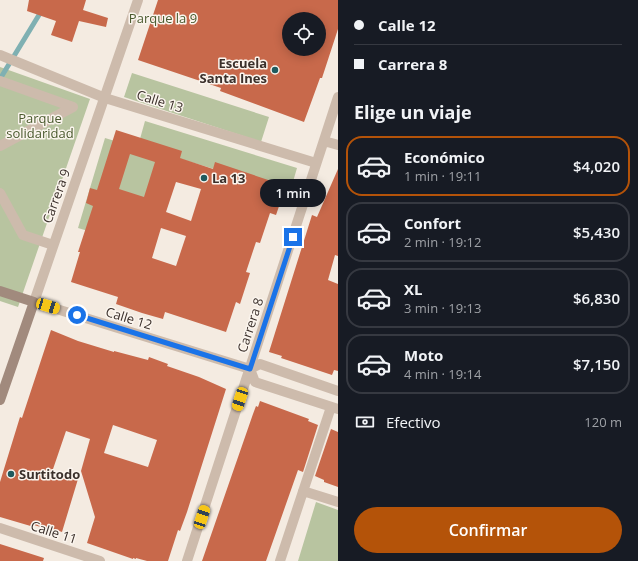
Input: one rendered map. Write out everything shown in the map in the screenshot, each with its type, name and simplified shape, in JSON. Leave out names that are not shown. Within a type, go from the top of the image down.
[{"type":"main road","name":"Calle 12","points":[[0,292],[34,302]]},
{"type":"main road","name":"Carrera 9","points":[[0,400],[34,302]]},
{"type":"street","name":"Carrera 9","points":[[34,302],[138,0]]},
{"type":"street","name":"Calle 13","points":[[0,54],[105,98],[316,163]]},
{"type":"street","points":[[0,81],[73,107],[0,146]]},
{"type":"street","name":"Carrera 8","points":[[187,561],[338,97]]},
{"type":"street","points":[[324,141],[338,146]]},
{"type":"street","points":[[0,193],[23,235],[53,245]]},
{"type":"street","name":"Calle 12","points":[[34,302],[250,369],[260,364],[338,391]]},
{"type":"street","points":[[250,369],[255,382],[334,408],[303,491],[280,561]]},
{"type":"street","points":[[303,491],[338,502]]},
{"type":"street","name":"Calle 11","points":[[0,528],[100,561]]},
{"type":"green space","name":"Parque solidaridad","points":[[0,67],[90,99],[18,307],[0,301]]},
{"type":"green space","points":[[132,73],[269,117],[261,142],[124,97]]},
{"type":"green space","points":[[145,121],[297,168],[290,192],[138,146]]},
{"type":"green space","points":[[105,138],[158,154],[132,244],[78,228]]},
{"type":"green space","points":[[316,502],[338,510],[338,561],[298,561]]},
{"type":"building","points":[[29,0],[86,0],[83,10],[108,18],[106,27],[79,21],[72,42],[51,35],[56,21],[27,11]]},
{"type":"building","points":[[158,0],[338,0],[338,29],[322,78],[320,78],[304,122],[220,91],[221,88],[138,60]]},
{"type":"building","points":[[116,130],[182,151],[180,158],[213,169],[215,162],[286,186],[276,215],[270,213],[260,243],[256,242],[246,272],[250,273],[240,304],[236,302],[226,332],[165,312],[163,319],[142,313],[116,304],[118,297],[71,282],[80,252],[78,252],[93,206],[86,203],[90,188],[97,190]],"holes":[[[130,154],[155,162],[144,197],[119,189]],[[176,182],[201,189],[191,221],[166,212]],[[161,228],[186,236],[176,266],[152,258]]]},
{"type":"building","points":[[338,169],[338,256],[335,255],[328,280],[338,284],[338,371],[334,370],[332,375],[281,358],[282,356],[269,352],[312,215],[317,217]]},
{"type":"building","points":[[51,330],[78,341],[114,352],[148,360],[149,357],[168,364],[167,366],[199,377],[226,389],[187,512],[180,531],[178,530],[168,561],[133,559],[87,543],[95,517],[81,471],[90,439],[66,431],[52,472],[78,479],[62,532],[48,527],[47,529],[34,525],[34,527],[0,517],[0,482],[20,417],[22,418]],"holes":[[[113,425],[157,440],[148,467],[104,453]]]},
{"type":"building","points":[[260,401],[309,419],[308,421],[318,425],[303,472],[298,470],[266,561],[202,561],[253,414]]},
{"type":"building","points":[[331,429],[338,432],[338,487],[324,482],[324,480],[315,476]]},
{"type":"building","points":[[0,544],[44,558],[43,561],[0,561]]},
{"type":"waterway","points":[[0,79],[42,10]]},
{"type":"place","name":"Escuela Santa Ines","points":[[275,70]]},
{"type":"place","name":"La 13","points":[[204,178]]},
{"type":"place","name":"Surtitodo","points":[[11,474]]},
{"type":"route","points":[[77,315],[250,369],[293,237]]},
{"type":"park label","name":"Parque la 9","points":[[163,18]]}]
